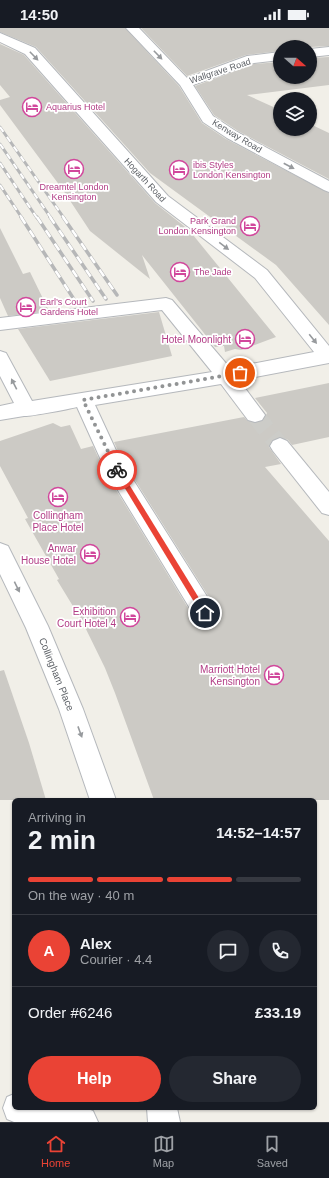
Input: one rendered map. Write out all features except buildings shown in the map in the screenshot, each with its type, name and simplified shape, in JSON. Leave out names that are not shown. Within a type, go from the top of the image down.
[{"type":"street","name":"Kenway Road","points":[[132,28],[185,83],[208,119],[232,135],[329,187]]},
{"type":"street","name":"Hogarth Road","points":[[0,37],[30,51],[162,199],[261,274],[328,355]]},
{"type":"street","points":[[317,52],[329,51]]},
{"type":"street","name":"Wallgrave Road","points":[[185,83],[252,60],[273,57]]},
{"type":"street","points":[[0,324],[166,304],[226,376],[255,415]]},
{"type":"street","points":[[0,414],[226,376],[328,355]]},
{"type":"street","points":[[0,358],[27,410]]},
{"type":"street","points":[[83,400],[112,463],[205,613]]},
{"type":"street","points":[[280,446],[329,507]]},
{"type":"street","name":"Collingham Place","points":[[0,552],[37,626],[66,695],[102,798]]},
{"type":"street","points":[[0,1104],[12,1107]]},
{"type":"street","points":[[27,1110],[82,1122]]},
{"type":"street","points":[[162,1110],[164,1122]]},
{"type":"tunnel","points":[[255,415],[280,446]]},
{"type":"railway","points":[[0,127],[64,218]]},
{"type":"railway","points":[[0,144],[51,218]]},
{"type":"railway","points":[[0,163],[37,218]]},
{"type":"railway","points":[[0,185],[22,218]]},
{"type":"railway","points":[[21,217],[77,304]]},
{"type":"railway","points":[[37,217],[93,301]]},
{"type":"railway","points":[[50,217],[106,299]]},
{"type":"railway","points":[[63,217],[117,295]]},
{"type":"way so far","points":[[117,470],[112,463],[83,400],[240,373]]},
{"type":"place","name":"Aquarius Hotel","points":[[32,107]]},
{"type":"place","name":"Dreamtel London Kensington","points":[[74,169]]},
{"type":"place","name":"ibis Styles London Kensington","points":[[179,170]]},
{"type":"place","name":"Park Grand London Kensington","points":[[250,226]]},
{"type":"place","name":"The Jade","points":[[180,272]]},
{"type":"place","name":"Earl’s Court Gardens Hotel","points":[[26,307]]},
{"type":"place","name":"Hotel Moonlight","points":[[245,339]]},
{"type":"place","name":"Collingham Place Hotel","points":[[58,497]]},
{"type":"place","name":"Anwar House Hotel","points":[[90,554]]},
{"type":"place","name":"Exhibition Court Hotel 4","points":[[130,617]]},
{"type":"place","name":"Marriott Hotel Kensington","points":[[274,675]]},
{"type":"route","points":[[117,470],[205,613]]}]
